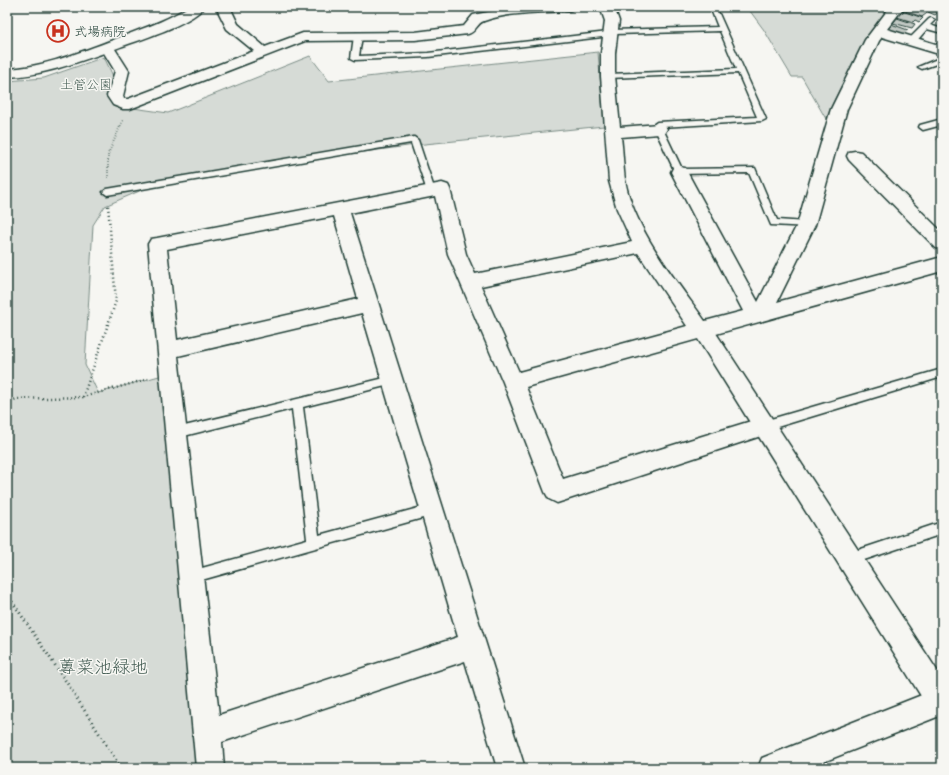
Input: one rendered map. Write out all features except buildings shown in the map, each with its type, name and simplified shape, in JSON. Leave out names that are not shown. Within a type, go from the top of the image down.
[{"type":"street","points":[[7,73],[40,69],[107,47],[160,26],[188,13],[197,7]]},
{"type":"street","points":[[222,7],[232,26],[263,52]]},
{"type":"street","points":[[107,47],[122,71],[115,96],[118,102],[130,104],[303,37],[415,36],[459,32],[468,30],[478,18],[508,12],[566,7]]},
{"type":"street","points":[[607,7],[612,22],[608,53],[608,76],[617,181],[626,209],[643,246],[701,330],[764,426],[941,704],[784,766]]},
{"type":"street","points":[[758,314],[806,225],[838,109],[872,40],[897,7]]},
{"type":"street","points":[[878,31],[942,51]]},
{"type":"street","points":[[613,133],[659,129]]},
{"type":"street","points":[[855,156],[942,243]]},
{"type":"street","points":[[679,172],[758,314]]},
{"type":"street","points":[[210,768],[157,244],[442,189],[457,254],[468,282],[514,382],[557,492],[764,426]]},
{"type":"street","points":[[340,208],[512,768]]},
{"type":"street","points":[[468,282],[643,246]]},
{"type":"street","points":[[514,382],[942,264]]},
{"type":"street","points":[[168,350],[370,304]]},
{"type":"street","points":[[207,733],[474,644]]},
{"type":"lane","points":[[713,7],[762,119],[657,125],[679,172],[752,170],[774,223],[806,225]]},
{"type":"lane","points":[[911,42],[928,23],[942,31]]},
{"type":"lane","points":[[358,36],[355,58],[428,55],[611,33],[723,29]]},
{"type":"lane","points":[[922,67],[942,59]]},
{"type":"lane","points":[[608,76],[741,71]]},
{"type":"lane","points":[[923,127],[942,122]]},
{"type":"lane","points":[[107,192],[414,140],[431,191]]},
{"type":"lane","points":[[764,426],[942,373]]},
{"type":"lane","points":[[176,433],[393,380]]},
{"type":"lane","points":[[297,404],[314,543]]},
{"type":"lane","points":[[191,577],[433,510]]},
{"type":"lane","points":[[849,559],[942,528]]},
{"type":"path","points":[[83,397],[116,300],[107,192],[108,154],[130,104]]},
{"type":"path","points":[[7,403],[16,399],[83,397],[170,373]]},
{"type":"path","points":[[7,594],[69,686],[121,768]]},
{"type":"green space","points":[[747,7],[890,7],[855,61],[826,119],[802,77],[792,77],[764,30]]},
{"type":"green space","name":"蓴菜池緑地","points":[[598,52],[604,126],[415,145],[167,179],[105,206],[93,225],[85,365],[98,393],[170,373],[210,768],[7,768],[7,81],[44,78],[104,57],[113,76],[111,97],[112,105],[168,113],[310,56],[329,81]]},
{"type":"place","name":"式場病院","points":[[58,31]]},
{"type":"park label","name":"土管公園","points":[[86,84]]}]
